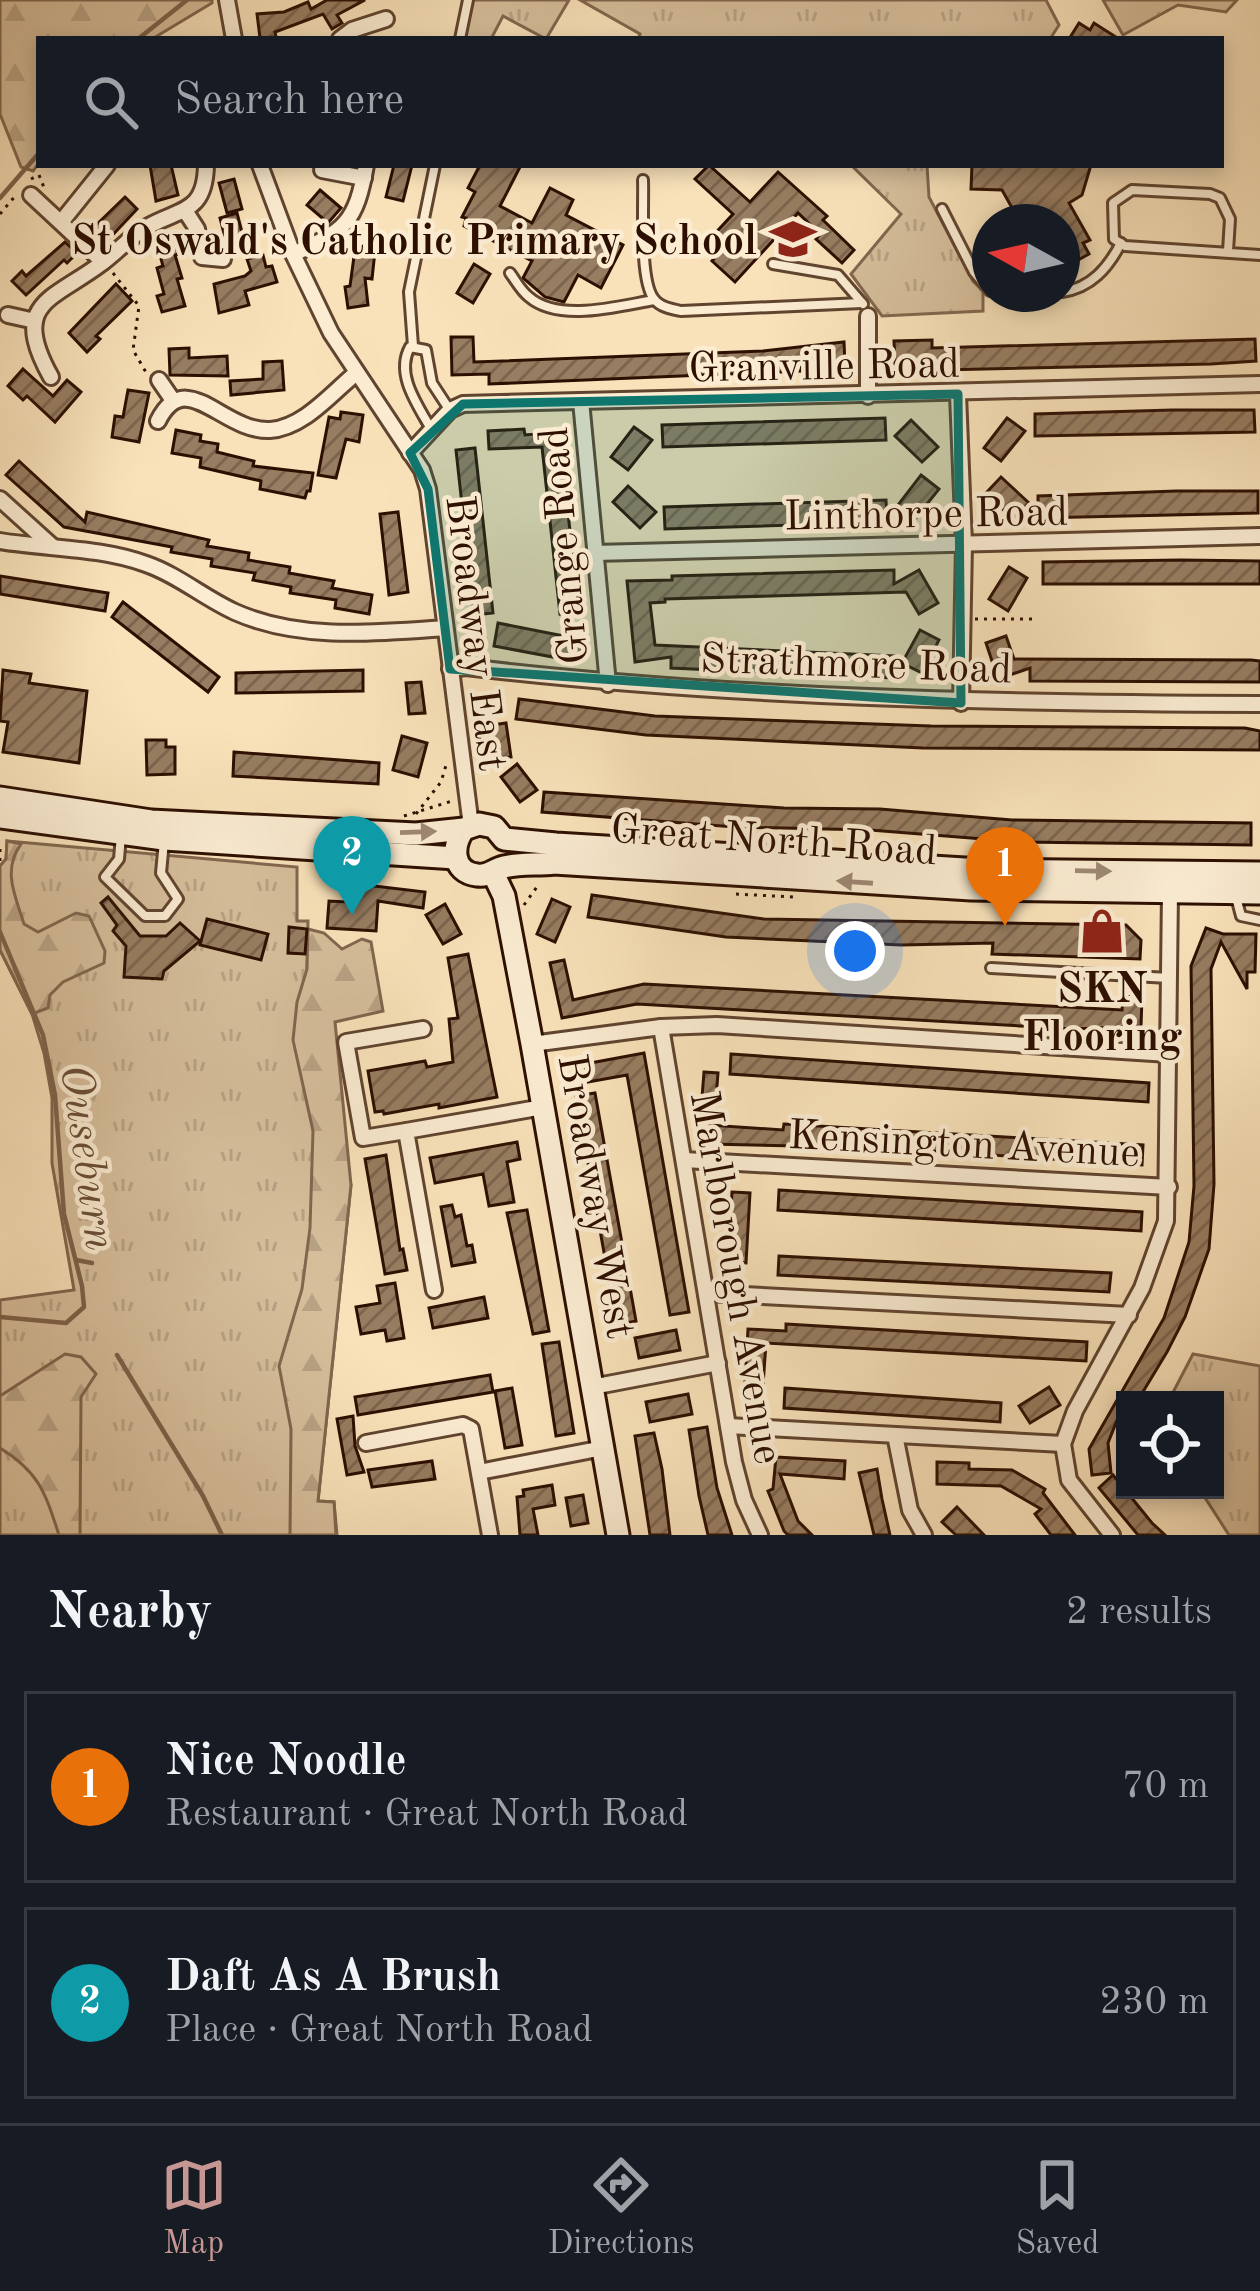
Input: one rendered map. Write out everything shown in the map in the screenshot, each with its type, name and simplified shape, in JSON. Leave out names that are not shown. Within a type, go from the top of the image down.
[{"type":"main road","name":"Great North Road","points":[[0,798],[151,821],[416,834],[487,824],[504,839],[981,870],[1260,873]]},
{"type":"main road","name":"Great North Road","points":[[0,817],[164,839],[456,859],[476,875],[554,863],[971,889],[1260,893]]},
{"type":"main road","points":[[456,859],[455,842],[468,828]]},
{"type":"main road","points":[[496,870],[506,854],[504,839]]},
{"type":"main road","name":"Broadway West","points":[[496,870],[532,1044],[618,1535]]},
{"type":"street","points":[[227,0],[233,36]]},
{"type":"street","points":[[344,36],[386,19]]},
{"type":"street","points":[[62,221],[104,168]]},
{"type":"street","points":[[51,377],[40,355],[35,321],[44,299],[146,228],[186,212],[201,191],[205,168]]},
{"type":"street","name":"Broadway East","points":[[261,168],[293,254],[355,374],[410,453],[428,489],[468,828]]},
{"type":"street","points":[[293,254],[337,235],[351,220],[365,172],[322,170]]},
{"type":"street","points":[[31,195],[103,262]]},
{"type":"street","points":[[186,212],[197,229],[200,263],[223,260]]},
{"type":"street","points":[[865,310],[868,396]]},
{"type":"street","points":[[8,315],[35,321]]},
{"type":"street","points":[[172,399],[193,398],[230,422],[272,430],[302,419],[355,374]]},
{"type":"street","points":[[159,380],[172,399]]},
{"type":"street","name":"Granville Road","points":[[450,410],[463,404],[1260,385]]},
{"type":"street","points":[[958,394],[964,544],[961,703]]},
{"type":"street","points":[[158,421],[172,399]]},
{"type":"street","name":"Grange Road","points":[[581,401],[608,684]]},
{"type":"street","points":[[410,453],[450,410]]},
{"type":"street","points":[[0,499],[52,546]]},
{"type":"street","name":"Linthorpe Road","points":[[594,553],[1260,536]]},
{"type":"street","points":[[0,542],[52,546],[148,565],[235,612],[297,629],[380,633],[445,628]]},
{"type":"street","name":"Strathmore Road","points":[[450,669],[608,684],[961,703],[1260,704]]},
{"type":"street","points":[[1112,1535],[1069,1480],[1063,1444],[1075,1412],[1130,1316],[1166,1220],[1170,892]]},
{"type":"street","points":[[532,1044],[661,1027],[754,1026],[1169,1054]]},
{"type":"street","name":"Marlborough Avenue","points":[[661,1027],[728,1426],[744,1500],[760,1535]]},
{"type":"street","points":[[423,1029],[346,1042],[363,1138],[543,1107]]},
{"type":"street","points":[[406,1131],[434,1290]]},
{"type":"street","name":"Kensington Avenue","points":[[684,1160],[1168,1187]]},
{"type":"street","points":[[706,1293],[1130,1316]]},
{"type":"street","points":[[592,1387],[718,1364]]},
{"type":"street","points":[[366,1443],[468,1426],[490,1535]]},
{"type":"street","points":[[728,1426],[1063,1444]]},
{"type":"street","points":[[895,1436],[910,1510],[924,1535]]},
{"type":"street","points":[[479,1472],[603,1448]]},
{"type":"lane","points":[[461,36],[468,0]]},
{"type":"lane","points":[[430,429],[408,387],[406,354],[413,346],[409,292],[434,168]]},
{"type":"lane","points":[[643,180],[647,280],[654,300]]},
{"type":"lane","points":[[1228,250],[1230,219],[1226,207],[1210,194],[1132,190],[1113,203],[1114,239],[1121,243],[1260,255]]},
{"type":"lane","points":[[942,209],[972,268]]},
{"type":"lane","points":[[1080,286],[1105,271],[1121,243]]},
{"type":"lane","points":[[773,264],[838,275],[865,310]]},
{"type":"lane","points":[[510,273],[527,296],[543,306],[589,310],[654,300],[681,311],[865,310]]},
{"type":"lane","points":[[413,346],[426,350],[432,383],[450,410]]},
{"type":"lane","points":[[121,835],[118,859],[105,878],[145,916],[165,916],[178,899],[161,873],[164,839]]},
{"type":"lane","points":[[1235,893],[1241,916],[1260,920]]},
{"type":"lane","points":[[991,968],[1169,978]]},
{"type":"path","points":[[103,262],[140,306],[133,350],[143,370],[159,380]]},
{"type":"path","points":[[963,619],[1033,620]]},
{"type":"path","points":[[451,801],[417,810],[440,782],[448,748],[458,734]]},
{"type":"path","points":[[0,849],[1,859]]},
{"type":"highlighted area","points":[[958,394],[961,703],[450,669],[428,489],[410,453],[463,404]]},
{"type":"green space","points":[[0,0],[212,0],[157,36],[36,36],[33,171],[21,167],[0,114]]},
{"type":"green space","points":[[472,0],[569,0],[548,36],[503,16],[493,36],[466,36]]},
{"type":"green space","points":[[580,0],[1046,0],[1059,25],[1052,36],[640,34]]},
{"type":"green space","points":[[1103,0],[1237,0],[1226,12],[1178,5],[1123,35]]},
{"type":"green space","points":[[854,168],[927,168],[929,197],[972,279],[972,312],[882,316],[851,274],[901,214]]},
{"type":"green space","points":[[7,841],[297,867],[297,921],[308,921],[307,968],[351,1185],[318,1501],[334,1502],[337,1535],[0,1535],[0,1300],[74,1290],[52,1163],[52,1098],[44,1053],[32,1014],[0,950],[0,866],[6,859]]},
{"type":"green space","points":[[7,841],[21,844],[11,873],[24,924],[38,932],[76,913],[89,916],[105,951],[104,963],[63,982],[50,995],[48,1008],[32,1014],[0,950],[0,866],[6,859]]},
{"type":"green space","points":[[308,929],[324,933],[342,949],[362,939],[371,942],[383,1011],[335,1022],[351,1185],[318,1501],[334,1502],[336,1535],[290,1535],[291,1429],[279,1366],[302,1289],[310,1228],[313,1131],[293,1040],[307,969]]},
{"type":"green space","points":[[65,1354],[81,1357],[96,1374],[81,1397],[80,1535],[59,1535],[39,1484],[0,1448],[0,1396]]},
{"type":"green space","points":[[1193,1354],[1260,1366],[1260,1535],[1229,1535],[1206,1499],[1224,1499],[1224,1391],[1174,1391]]},
{"type":"building","points":[[327,0],[365,0],[337,15],[342,23],[332,29],[323,14],[275,32],[276,36],[260,36],[257,14],[284,12],[308,2],[311,9]]},
{"type":"building","points":[[1079,23],[1090,30],[1094,23],[1114,36],[1071,36]]},
{"type":"building","points":[[150,168],[172,168],[178,195],[156,201]]},
{"type":"building","points":[[393,168],[411,168],[403,201],[386,197]]},
{"type":"building","points":[[478,168],[519,168],[500,206],[532,223],[550,188],[573,200],[566,215],[623,245],[601,288],[578,275],[564,302],[545,297],[523,278],[532,261],[464,226],[466,218],[462,217],[475,192],[468,188]]},
{"type":"building","points":[[712,168],[750,202],[778,172],[827,216],[823,220],[854,250],[842,263],[816,239],[820,234],[798,213],[735,282],[712,261],[721,251],[709,240],[733,214],[695,179]]},
{"type":"building","points":[[972,168],[1090,168],[1082,195],[1070,204],[1010,204],[1002,190],[971,189]]},
{"type":"building","points":[[234,179],[242,209],[227,213],[219,183]]},
{"type":"building","points":[[320,190],[341,208],[328,223],[307,205]]},
{"type":"building","points":[[125,197],[137,209],[104,244],[91,230]]},
{"type":"building","points":[[237,213],[244,240],[227,245],[220,218]]},
{"type":"building","points":[[1080,222],[1090,240],[1083,243],[1089,254],[1080,259]]},
{"type":"building","points":[[179,235],[184,253],[175,255],[182,278],[177,279],[185,306],[162,312],[157,296],[164,294],[157,268],[163,266],[156,241]]},
{"type":"building","points":[[65,242],[77,253],[26,295],[12,281],[22,271],[26,276]]},
{"type":"building","points":[[355,249],[375,251],[372,279],[365,278],[368,305],[348,308],[345,287],[350,286]]},
{"type":"building","points":[[263,255],[277,282],[245,291],[249,305],[219,313],[214,284],[245,276],[251,271],[247,259]]},
{"type":"building","points":[[474,264],[490,274],[473,303],[457,293]]},
{"type":"building","points":[[116,284],[132,301],[96,336],[100,339],[87,352],[69,333]]},
{"type":"building","points":[[451,337],[473,337],[474,362],[763,351],[844,342],[845,365],[801,366],[801,371],[489,384],[489,374],[452,375]]},
{"type":"building","points":[[1255,339],[1256,361],[941,370],[941,362],[895,364],[894,341],[932,340],[932,348]]},
{"type":"building","points":[[189,348],[189,358],[227,356],[228,376],[170,375],[169,349]]},
{"type":"building","points":[[282,361],[284,390],[231,395],[230,381],[263,379],[263,362]]},
{"type":"building","points":[[23,369],[53,396],[67,380],[81,392],[55,422],[27,396],[23,400],[8,386]]},
{"type":"building","points":[[128,390],[149,393],[139,442],[112,437],[115,416],[123,417]]},
{"type":"building","points":[[1254,410],[1255,432],[1035,436],[1035,414]]},
{"type":"building","points":[[341,412],[363,415],[359,442],[346,439],[336,478],[318,475],[329,417],[340,419]]},
{"type":"building","points":[[885,418],[886,440],[663,447],[662,425]]},
{"type":"building","points":[[1007,418],[1025,431],[1001,461],[984,448]]},
{"type":"building","points":[[911,420],[938,447],[922,462],[895,436]]},
{"type":"building","points":[[634,427],[652,440],[628,470],[611,457]]},
{"type":"building","points":[[524,429],[525,435],[559,432],[579,612],[560,614],[542,447],[489,449],[488,431]]},
{"type":"building","points":[[176,430],[201,435],[200,441],[218,444],[217,452],[254,461],[253,466],[313,473],[310,491],[305,498],[260,489],[261,481],[200,467],[201,458],[172,453]]},
{"type":"building","points":[[475,448],[493,613],[474,615],[456,450]]},
{"type":"building","points":[[19,461],[85,522],[87,512],[209,540],[207,546],[249,553],[248,560],[290,567],[289,573],[334,581],[332,588],[372,595],[369,614],[335,608],[336,600],[290,593],[291,587],[253,580],[255,573],[211,566],[212,559],[171,552],[172,547],[64,527],[6,475]]},
{"type":"building","points":[[921,475],[939,489],[915,519],[898,505]]},
{"type":"building","points":[[1001,477],[1029,503],[1013,519],[986,493]]},
{"type":"building","points":[[628,486],[656,512],[640,528],[613,502]]},
{"type":"building","points":[[1258,491],[1258,513],[1038,518],[1038,496]]},
{"type":"building","points":[[886,500],[887,522],[665,529],[664,507]]},
{"type":"building","points":[[398,512],[408,592],[389,595],[380,514]]},
{"type":"building","points":[[1260,561],[1260,584],[1043,584],[1043,562]]},
{"type":"building","points":[[1009,567],[1027,578],[1008,611],[989,599]]},
{"type":"building","points":[[894,570],[894,584],[919,570],[938,603],[919,614],[906,592],[650,603],[655,645],[894,656],[893,678],[671,668],[671,657],[635,662],[627,581]]},
{"type":"building","points":[[0,576],[108,593],[105,611],[0,594]]},
{"type":"building","points":[[123,602],[219,677],[208,692],[112,617]]},
{"type":"building","points":[[498,623],[584,640],[579,662],[494,646]]},
{"type":"building","points":[[920,630],[939,640],[922,673],[902,663]]},
{"type":"building","points":[[1006,636],[1014,659],[1251,660],[1260,661],[1260,682],[1030,681],[1030,668],[998,679],[986,643]]},
{"type":"building","points":[[3,670],[31,674],[29,683],[87,691],[79,763],[3,752],[8,722],[0,721]]},
{"type":"building","points":[[363,670],[363,691],[236,693],[236,673]]},
{"type":"building","points":[[421,682],[425,713],[409,714],[406,683]]},
{"type":"building","points":[[519,699],[655,716],[931,726],[1245,728],[1260,731],[1260,750],[923,748],[646,735],[516,719]]},
{"type":"building","points":[[506,723],[511,757],[490,759],[485,726]]},
{"type":"building","points":[[402,736],[427,743],[418,777],[393,770]]},
{"type":"building","points":[[146,740],[166,740],[166,747],[175,747],[175,774],[147,775]]},
{"type":"building","points":[[234,752],[379,763],[378,784],[233,776]]},
{"type":"building","points":[[517,764],[537,790],[520,802],[501,777]]},
{"type":"building","points":[[544,792],[1012,820],[1251,823],[1251,845],[1021,842],[870,830],[735,827],[542,812]]},
{"type":"building","points":[[349,883],[425,892],[423,908],[378,901],[376,931],[327,928],[329,901],[348,902]]},
{"type":"building","points":[[592,895],[764,919],[1126,925],[1141,940],[1140,959],[992,954],[993,943],[901,945],[726,937],[588,917]]},
{"type":"building","points":[[108,897],[140,936],[166,936],[180,923],[200,941],[164,971],[162,979],[124,977],[126,946],[113,931],[117,925],[101,903]]},
{"type":"building","points":[[552,899],[570,907],[555,942],[537,934]]},
{"type":"building","points":[[445,904],[461,934],[443,944],[426,915]]},
{"type":"building","points":[[207,919],[268,934],[261,960],[200,945]]},
{"type":"building","points":[[289,927],[307,929],[305,954],[288,953]]},
{"type":"building","points":[[1206,928],[1223,934],[1256,934],[1255,972],[1247,972],[1247,989],[1221,942],[1211,969],[1214,1184],[1209,1249],[1185,1317],[1143,1391],[1122,1391],[1164,1318],[1189,1242],[1194,1186],[1191,966]]},
{"type":"building","points":[[468,954],[497,1097],[439,1108],[439,1104],[375,1112],[368,1071],[425,1061],[427,1067],[453,1062],[449,1019],[458,1018],[448,958]]},
{"type":"building","points":[[564,960],[573,1000],[644,984],[1122,1010],[1123,996],[1142,997],[1141,1026],[1073,1029],[637,1004],[562,1018],[550,963]]},
{"type":"building","points":[[644,1053],[689,1312],[670,1315],[627,1075],[588,1082],[585,1064]]},
{"type":"building","points":[[731,1054],[1149,1083],[1148,1102],[730,1074]]},
{"type":"building","points":[[704,1072],[718,1073],[715,1111],[701,1110]]},
{"type":"building","points":[[595,1093],[636,1321],[617,1325],[576,1096]]},
{"type":"building","points":[[784,1124],[1143,1145],[1142,1165],[886,1148],[709,1144],[710,1125],[783,1130]]},
{"type":"building","points":[[517,1142],[520,1159],[507,1162],[514,1202],[489,1206],[483,1174],[435,1183],[430,1158]]},
{"type":"building","points":[[386,1155],[407,1270],[385,1274],[365,1159]]},
{"type":"building","points":[[779,1190],[1142,1212],[1141,1231],[778,1210]]},
{"type":"building","points":[[732,1192],[750,1193],[746,1263],[728,1262]]},
{"type":"building","points":[[452,1205],[455,1217],[461,1215],[475,1262],[452,1266],[441,1207]]},
{"type":"building","points":[[527,1210],[549,1331],[533,1334],[507,1213]]},
{"type":"building","points":[[779,1256],[1111,1273],[1109,1292],[778,1275]]},
{"type":"building","points":[[395,1283],[404,1338],[387,1341],[385,1330],[361,1334],[356,1307],[380,1303],[377,1286]]},
{"type":"building","points":[[484,1297],[488,1318],[433,1328],[429,1308]]},
{"type":"building","points":[[786,1324],[1087,1342],[1086,1361],[766,1343],[762,1400],[744,1399],[748,1329],[786,1331]]},
{"type":"building","points":[[676,1330],[680,1350],[639,1358],[635,1338]]},
{"type":"building","points":[[559,1342],[574,1433],[556,1436],[542,1344]]},
{"type":"building","points":[[490,1375],[493,1392],[358,1415],[355,1397]]},
{"type":"building","points":[[1049,1387],[1060,1405],[1030,1423],[1019,1406]]},
{"type":"building","points":[[512,1388],[522,1445],[505,1448],[495,1391]]},
{"type":"building","points":[[785,1388],[1001,1403],[1000,1422],[784,1408]]},
{"type":"building","points":[[688,1394],[692,1414],[650,1422],[646,1402]]},
{"type":"building","points":[[1116,1402],[1116,1423],[1108,1443],[1111,1473],[1092,1475],[1089,1449]]},
{"type":"building","points":[[353,1416],[355,1446],[364,1472],[347,1475],[337,1419]]},
{"type":"building","points":[[707,1427],[717,1488],[732,1535],[708,1535],[689,1430]]},
{"type":"building","points":[[654,1433],[670,1535],[650,1535],[635,1436]]},
{"type":"building","points":[[776,1457],[845,1461],[844,1479],[780,1474],[798,1521],[812,1535],[784,1531],[768,1491],[773,1489]]},
{"type":"building","points":[[432,1461],[435,1479],[372,1487],[368,1470]]},
{"type":"building","points":[[937,1462],[1012,1470],[1045,1489],[1043,1493],[1075,1535],[1051,1535],[1035,1514],[1041,1509],[1001,1486],[937,1484]]},
{"type":"building","points":[[877,1469],[890,1535],[874,1535],[859,1473]]},
{"type":"building","points":[[1113,1475],[1116,1499],[1132,1499],[1165,1535],[1138,1535],[1099,1488]]},
{"type":"building","points":[[552,1485],[555,1505],[533,1509],[538,1535],[520,1535],[517,1497],[524,1496],[523,1490]]},
{"type":"building","points":[[583,1495],[588,1523],[571,1526],[566,1498]]},
{"type":"building","points":[[957,1507],[984,1535],[956,1535],[942,1522]]},
{"type":"waterway","name":"Ouseburn","points":[[142,36],[187,0]]},
{"type":"waterway","name":"Ouseburn","points":[[0,198],[36,156]]},
{"type":"waterway","name":"Ouseburn","points":[[0,932],[43,1035],[55,1095],[64,1214],[84,1307],[66,1323],[0,1317]]},
{"type":"waterway","points":[[76,1260],[92,1263]]},
{"type":"waterway","points":[[117,1355],[222,1535]]},
{"type":"place","name":"St Oswald's Catholic Primary School","points":[[793,239]]},
{"type":"place","name":"Daft As A Brush","points":[[352,915]]},
{"type":"place","name":"Nice Noodle","points":[[1005,926]]},
{"type":"place","name":"SKN Flooring","points":[[1102,931]]}]
